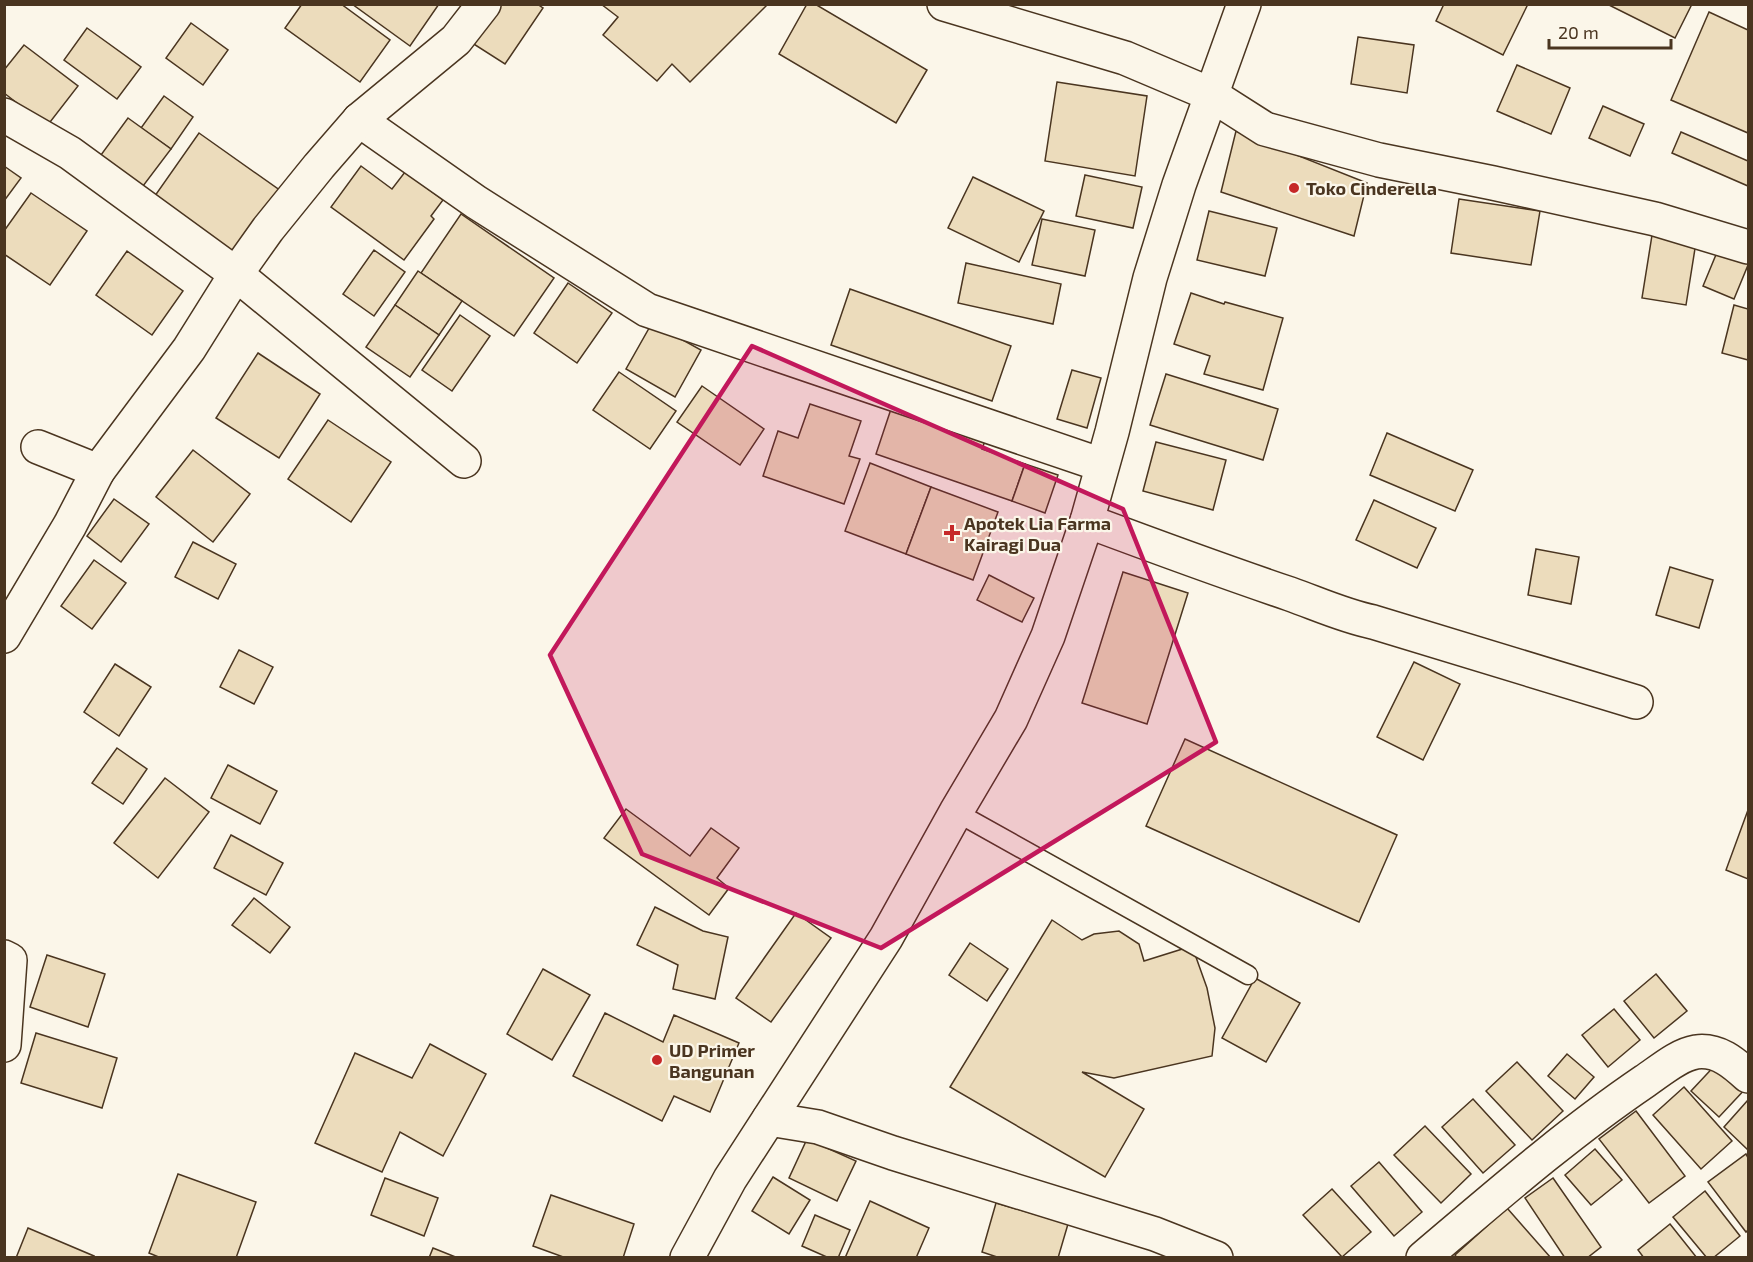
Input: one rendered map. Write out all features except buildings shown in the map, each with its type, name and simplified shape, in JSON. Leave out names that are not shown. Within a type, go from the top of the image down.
[{"type":"street","points":[[4,636],[70,525],[99,471],[189,348],[236,274],[268,230],[359,120],[456,40],[484,4]]},
{"type":"street","points":[[944,4],[1125,58],[1210,94],[1265,129],[1379,160],[1655,219],[1749,247]]},
{"type":"street","points":[[687,1257],[730,1179],[886,938],[1011,719],[1044,647],[1087,521],[1112,432],[1150,278],[1210,94],[1244,4]]},
{"type":"street","points":[[4,115],[70,153],[236,274],[464,462]]},
{"type":"street","points":[[359,120],[476,202],[647,310],[1102,465]]},
{"type":"street","points":[[38,447],[99,471]]},
{"type":"street","points":[[1087,521],[1351,617],[1636,702]]},
{"type":"street","points":[[4,957],[10,960],[4,1045]]},
{"type":"street","points":[[1423,1257],[1557,1147],[1624,1096],[1678,1059],[1695,1052],[1718,1054],[1749,1076]]},
{"type":"street","points":[[769,1119],[818,1127],[893,1153],[1155,1234],[1215,1257]]},
{"type":"lane","points":[[956,812],[1248,975]]},
{"type":"highlighted area","points":[[752,346],[1123,509],[1216,742],[881,948],[642,854],[550,655]]},
{"type":"place","name":"Toko Cinderella","points":[[1294,188]]},
{"type":"place","name":"Apotek Lia Farma Kairagi Dua","points":[[952,533]]},
{"type":"place","name":"UD Primer Bangunan","points":[[657,1060]]}]
